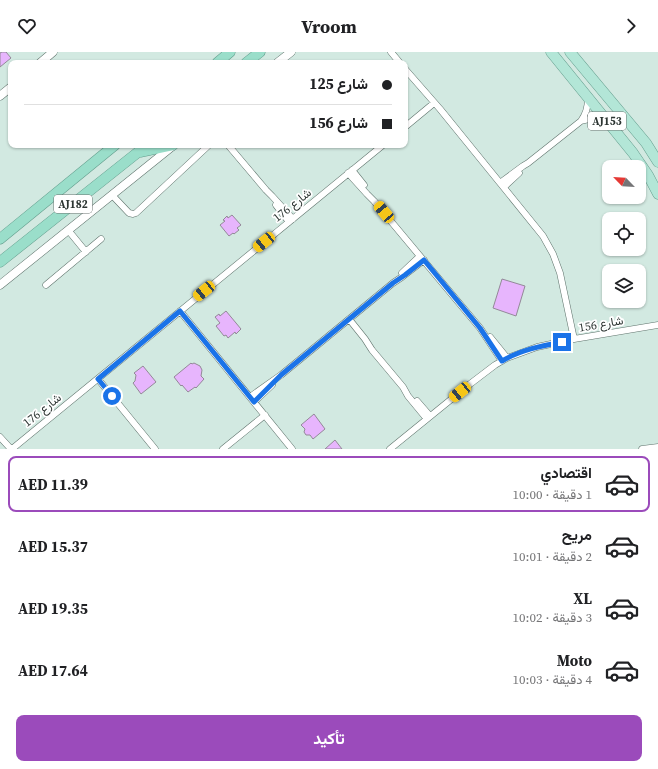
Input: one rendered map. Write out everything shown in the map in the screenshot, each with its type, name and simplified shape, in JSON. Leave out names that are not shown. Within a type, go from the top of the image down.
[{"type":"highway","points":[[221,60],[230,52]]},
{"type":"highway","name":"AJ182","points":[[0,239],[111,148]]},
{"type":"highway","name":"AJ182","points":[[0,262],[143,148]]},
{"type":"highway","points":[[138,152],[158,148]]},
{"type":"main road","name":"AJ153","points":[[550,52],[641,164],[658,194]]},
{"type":"main road","name":"AJ153","points":[[570,52],[646,143],[658,162]]},
{"type":"street","points":[[44,60],[53,52]]},
{"type":"street","points":[[281,60],[291,52]]},
{"type":"street","points":[[391,52],[398,60]]},
{"type":"street","points":[[408,73],[502,185],[546,241],[553,254],[560,273],[574,339]]},
{"type":"street","points":[[0,96],[8,89]]},
{"type":"street","points":[[502,185],[523,166],[581,121],[588,107],[588,97]]},
{"type":"street","points":[[408,125],[434,103]]},
{"type":"street","points":[[581,121],[592,118],[608,122]]},
{"type":"street","points":[[0,285],[169,148]]},
{"type":"street","points":[[112,195],[129,213],[136,213],[206,148]]},
{"type":"street","points":[[231,148],[291,221]]},
{"type":"street","name":"شارع 176","points":[[11,449],[379,148]]},
{"type":"street","points":[[350,172],[366,188],[374,201],[480,328],[492,340],[504,359]]},
{"type":"street","points":[[68,230],[86,252]]},
{"type":"street","points":[[46,285],[101,239]]},
{"type":"street","points":[[252,399],[393,283],[405,275],[422,258]]},
{"type":"street","points":[[180,311],[292,449]]},
{"type":"street","points":[[347,321],[365,339],[372,350],[429,418]]},
{"type":"street","name":"شارع 156","points":[[391,449],[470,384],[504,359],[537,347],[574,339],[658,325]]},
{"type":"street","points":[[98,379],[155,449]]},
{"type":"street","points":[[223,449],[265,415]]},
{"type":"street","points":[[0,437],[11,449]]},
{"type":"street","points":[[642,449],[658,447]]},
{"type":"building","points":[[6,52],[11,58],[0,67],[0,53]]},
{"type":"building","points":[[232,215],[241,225],[237,228],[239,230],[229,236],[220,225],[225,221],[223,220],[227,216],[228,218]]},
{"type":"building","points":[[502,279],[525,286],[516,316],[493,308]]},
{"type":"building","points":[[226,311],[241,329],[236,334],[235,332],[228,338],[226,335],[224,336],[216,326],[220,323],[215,317],[219,314],[220,316]]},
{"type":"building","points":[[191,363],[200,366],[202,370],[201,376],[204,379],[196,388],[195,387],[188,392],[174,377]]},
{"type":"building","points":[[143,366],[156,382],[141,394],[133,383],[136,375],[134,373]]},
{"type":"building","points":[[314,414],[325,429],[313,439],[310,435],[306,435],[304,432],[305,429],[301,425]]},
{"type":"building","points":[[335,440],[342,449],[325,449]]},
{"type":"route","points":[[112,396],[98,379],[180,311],[254,402],[281,375],[393,283],[424,260],[480,328],[502,361],[537,347],[562,342]]}]
